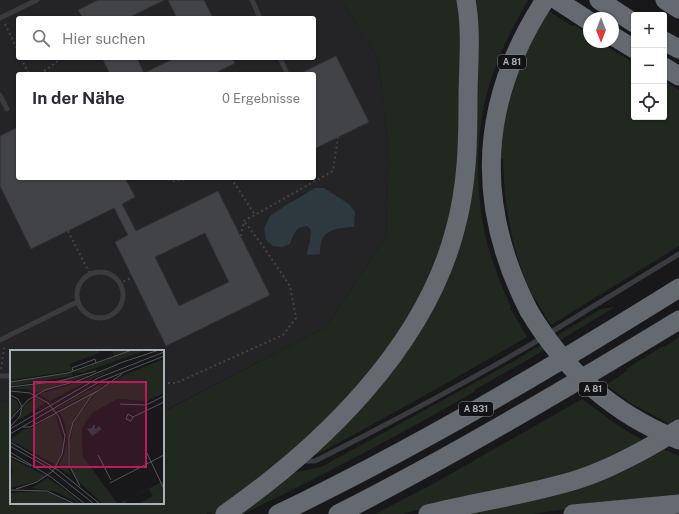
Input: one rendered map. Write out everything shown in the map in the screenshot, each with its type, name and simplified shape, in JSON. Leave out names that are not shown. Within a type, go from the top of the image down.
[{"type":"highway","points":[[224,514],[258,490],[294,460],[347,410],[388,362],[419,317],[441,274],[456,229],[466,173],[468,129],[468,9],[466,0]]},
{"type":"highway","name":"A 81","points":[[545,0],[529,25],[512,60],[496,114],[492,145],[492,187],[495,212],[506,258],[513,278],[529,311],[556,351],[591,387],[620,410],[660,432],[679,440]]},
{"type":"highway","points":[[599,0],[631,21]]},
{"type":"highway","points":[[665,0],[679,9]]},
{"type":"highway","points":[[562,3],[583,17]]},
{"type":"highway","points":[[619,40],[632,48]]},
{"type":"highway","points":[[667,42],[679,49]]},
{"type":"highway","points":[[667,69],[679,76]]},
{"type":"highway","name":"A 831","points":[[278,514],[354,476],[461,417],[578,350],[679,288]]},
{"type":"highway","name":"A 831","points":[[338,514],[498,427],[679,320]]},
{"type":"highway","points":[[428,514],[533,492],[580,479],[650,448],[679,429]]},
{"type":"highway","points":[[573,514],[679,504]]},
{"type":"lane","points":[[1,18],[38,0]]},
{"type":"lane","points":[[252,0],[259,16]]},
{"type":"lane","points":[[281,60],[286,71]]},
{"type":"lane","points":[[0,95],[7,109]]},
{"type":"lane","points":[[294,460],[315,462],[394,421],[499,363],[679,254]]},
{"type":"lane","points":[[97,272],[106,273],[113,277],[119,284],[122,291],[122,299],[119,307],[114,313],[107,317],[99,318],[84,312],[78,302],[78,288],[82,281],[90,274],[97,272]]},
{"type":"lane","points":[[0,340],[78,302]]},
{"type":"path","points":[[1,18],[16,47]]},
{"type":"path","points":[[23,60],[28,72]]},
{"type":"path","points":[[43,72],[59,60]]},
{"type":"path","points":[[241,236],[244,222],[333,171],[338,137]]},
{"type":"path","points":[[170,180],[183,180]]},
{"type":"path","points":[[232,180],[255,215]]},
{"type":"path","points":[[164,383],[176,383],[283,335],[296,318],[290,286],[244,222]]},
{"type":"path","points":[[68,231],[90,274]]},
{"type":"path","points":[[119,284],[132,277]]},
{"type":"path","points":[[0,376],[3,348]]},
{"type":"shaded area","points":[[0,0],[341,0],[378,58],[389,150],[386,237],[326,327],[166,410],[164,410],[164,350],[10,350],[10,402],[0,401]],"holes":[[[324,188],[349,204],[354,227],[333,229],[326,233],[320,244],[320,254],[308,242],[311,237],[311,229],[307,226],[300,226],[295,231],[264,228],[270,216],[286,205],[302,195]]]},
{"type":"shaded area","points":[[341,0],[458,0],[461,15],[459,176],[441,256],[401,335],[329,419],[217,514],[212,514],[210,512],[206,514],[0,514],[0,401],[10,402],[10,504],[164,504],[164,410],[167,410],[326,327],[386,237],[389,150],[378,58]]},
{"type":"shaded area","points":[[473,0],[528,0],[501,53],[487,93],[479,140],[478,165],[481,213],[492,259],[511,307],[510,308],[527,337],[371,425],[318,454],[312,455],[453,256]]},
{"type":"shaded area","points":[[547,10],[572,26],[574,25],[583,31],[583,48],[609,48],[631,61],[631,120],[667,120],[667,83],[679,90],[679,246],[551,325],[533,297],[520,264],[510,230],[507,212],[503,159],[499,159],[500,137],[515,72]]},
{"type":"shaded area","points":[[315,188],[324,188],[349,204],[355,212],[354,227],[334,230],[325,235],[322,240],[320,254],[307,255],[311,230],[307,226],[297,229],[290,244],[282,247],[273,246],[266,240],[264,228],[270,216]]},
{"type":"shaded area","points":[[615,307],[524,362],[474,390],[474,392],[417,424],[272,500],[243,514],[236,514],[287,474],[321,467],[516,360],[601,309]]},
{"type":"shaded area","points":[[679,337],[679,421],[670,424],[634,405],[606,385],[627,371],[626,369]]},
{"type":"shaded area","points":[[582,399],[620,427],[646,442],[577,472],[418,511],[403,514],[375,514],[431,485]]},
{"type":"shaded area","points":[[663,449],[679,456],[679,496],[601,504],[531,514],[462,514]]},
{"type":"building","points":[[98,0],[164,0],[132,16],[82,16],[78,10]]},
{"type":"building","points":[[168,0],[204,0],[212,16],[176,16]]},
{"type":"building","points":[[336,56],[369,122],[316,148],[316,72],[303,72]]},
{"type":"building","points":[[103,60],[138,60],[144,72],[109,72]]},
{"type":"building","points":[[171,60],[233,60],[235,63],[217,72],[146,72]]},
{"type":"building","points":[[16,128],[16,180],[126,180],[135,197],[122,204],[136,231],[218,191],[270,295],[166,346],[115,242],[128,235],[114,208],[31,249],[0,186],[0,136]],"holes":[[[205,233],[229,282],[179,306],[155,257]]]}]
